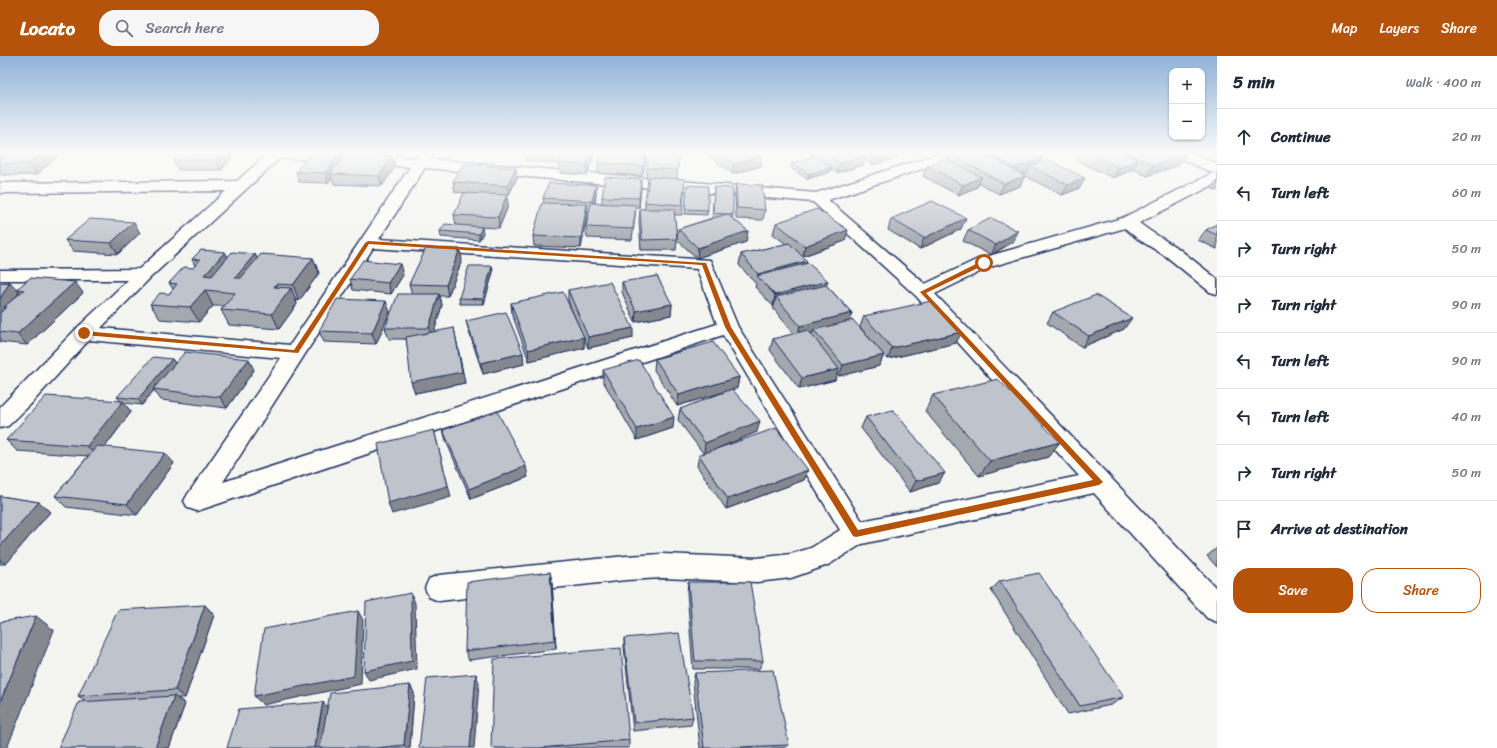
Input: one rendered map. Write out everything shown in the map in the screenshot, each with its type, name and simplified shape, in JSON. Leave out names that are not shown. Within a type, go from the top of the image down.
[{"type":"street","points":[[407,184],[197,501],[728,327]]},
{"type":"street","points":[[682,184],[817,198],[859,184]]},
{"type":"street","points":[[923,292],[984,263],[1128,222],[1203,184]]},
{"type":"street","points":[[0,188],[239,186]]},
{"type":"street","points":[[0,420],[22,399],[84,333],[144,274],[239,186]]},
{"type":"street","points":[[817,198],[923,292],[1217,609]]},
{"type":"street","points":[[1128,222],[1144,235],[1173,253],[1217,288]]},
{"type":"street","points":[[368,243],[704,264],[728,327],[856,534]]},
{"type":"street","points":[[0,275],[144,274]]},
{"type":"street","points":[[84,333],[296,352]]},
{"type":"street","points":[[0,399],[22,399]]},
{"type":"street","points":[[439,588],[626,568],[663,566],[757,570],[791,566],[820,557],[856,534],[1099,482]]},
{"type":"building","points":[[484,184],[508,184],[507,186]]},
{"type":"building","points":[[548,184],[596,185],[592,201],[543,198]]},
{"type":"building","points":[[604,184],[640,184],[639,198],[602,197]]},
{"type":"building","points":[[648,184],[684,184],[682,205],[645,202]]},
{"type":"building","points":[[736,184],[762,185],[765,210],[737,208]]},
{"type":"building","points":[[687,185],[708,186],[708,210],[685,209]]},
{"type":"building","points":[[714,187],[733,188],[733,215],[713,213]]},
{"type":"building","points":[[464,193],[507,195],[498,217],[454,215]]},
{"type":"building","points":[[932,201],[966,218],[924,238],[891,219]]},
{"type":"building","points":[[542,203],[587,204],[581,238],[533,236]]},
{"type":"building","points":[[591,203],[636,205],[633,229],[586,227]]},
{"type":"building","points":[[640,209],[674,209],[677,239],[642,240]]},
{"type":"building","points":[[817,209],[848,230],[805,246],[776,223]]},
{"type":"building","points":[[727,214],[748,231],[698,248],[678,229]]},
{"type":"building","points":[[991,218],[1018,231],[996,245],[968,230]]},
{"type":"building","points":[[90,219],[134,222],[111,243],[65,240]]},
{"type":"building","points":[[445,224],[482,227],[479,234],[440,231]]},
{"type":"building","points":[[1217,224],[1217,235],[1206,230]]},
{"type":"building","points":[[789,243],[807,261],[758,274],[741,254]]},
{"type":"building","points":[[426,248],[460,249],[446,285],[409,284]]},
{"type":"building","points":[[201,250],[225,252],[204,275],[212,276],[232,252],[255,254],[235,278],[241,278],[261,254],[313,258],[293,285],[276,284],[274,287],[291,288],[272,314],[221,310],[235,293],[205,290],[190,307],[150,304],[160,293],[169,294],[177,284],[169,283],[184,267],[193,268],[200,260],[192,259]]},
{"type":"building","points":[[363,260],[400,264],[388,283],[350,279]]},
{"type":"building","points":[[808,263],[828,281],[775,295],[757,276]]},
{"type":"building","points":[[469,266],[492,266],[483,299],[459,298]]},
{"type":"building","points":[[657,276],[672,304],[636,311],[622,282]]},
{"type":"building","points":[[30,278],[75,282],[17,334],[0,332],[0,313],[7,307],[4,307],[24,290],[17,289]]},
{"type":"building","points":[[10,282],[0,299],[0,283]]},
{"type":"building","points":[[610,282],[633,328],[588,337],[568,290]]},
{"type":"building","points":[[826,285],[852,313],[800,326],[776,297]]},
{"type":"building","points":[[563,292],[584,337],[528,350],[511,303]]},
{"type":"building","points":[[398,294],[439,294],[429,328],[385,328]]},
{"type":"building","points":[[1096,295],[1132,318],[1089,336],[1053,312]]},
{"type":"building","points":[[337,299],[386,301],[372,333],[319,331]]},
{"type":"building","points":[[931,301],[962,332],[892,348],[864,316]]},
{"type":"building","points":[[506,312],[523,353],[481,363],[466,321]]},
{"type":"building","points":[[853,320],[884,355],[843,365],[814,330]]},
{"type":"building","points":[[454,328],[462,372],[411,382],[406,337]]},
{"type":"building","points":[[808,330],[839,369],[802,378],[773,339]]},
{"type":"building","points":[[713,342],[739,377],[679,395],[655,359]]},
{"type":"building","points":[[185,352],[249,359],[220,397],[153,389]]},
{"type":"building","points":[[153,357],[172,359],[138,399],[117,397]]},
{"type":"building","points":[[639,360],[674,417],[637,429],[603,370]]},
{"type":"building","points":[[998,379],[1060,442],[990,461],[933,395]]},
{"type":"building","points":[[732,389],[760,421],[705,443],[680,409]]},
{"type":"building","points":[[46,396],[123,401],[87,446],[6,440]]},
{"type":"building","points":[[893,410],[945,473],[916,481],[866,417]]},
{"type":"building","points":[[497,411],[526,466],[469,489],[443,430]]},
{"type":"building","points":[[776,428],[808,470],[728,499],[699,455]]},
{"type":"building","points":[[434,430],[448,486],[388,503],[378,444]]},
{"type":"building","points":[[97,446],[165,453],[127,504],[55,496]]},
{"type":"building","points":[[0,496],[39,502],[0,546]]},
{"type":"building","points":[[550,572],[555,640],[465,651],[467,582]]},
{"type":"building","points":[[1039,573],[1124,697],[1080,706],[1000,581]]},
{"type":"building","points":[[688,582],[750,582],[763,661],[695,661]]},
{"type":"building","points":[[411,593],[412,661],[364,671],[366,602]]},
{"type":"building","points":[[205,605],[175,690],[78,696],[118,610]]},
{"type":"building","points":[[358,611],[354,676],[254,696],[264,629]]},
{"type":"building","points":[[36,616],[0,702],[0,622]]},
{"type":"building","points":[[679,633],[693,717],[634,723],[624,638]]},
{"type":"building","points":[[621,648],[629,740],[540,748],[491,748],[494,659]]},
{"type":"building","points":[[773,670],[789,745],[704,748],[695,673]]},
{"type":"building","points":[[476,674],[470,748],[419,748],[427,678]]},
{"type":"building","points":[[410,685],[404,745],[376,748],[320,748],[330,693]]},
{"type":"building","points":[[174,696],[155,748],[58,748],[79,702]]},
{"type":"building","points":[[323,702],[314,748],[227,748],[239,709]]},
{"type":"route","points":[[84,333],[296,352],[368,243],[704,264],[728,327],[856,534],[1099,482],[923,292],[984,263]]}]
